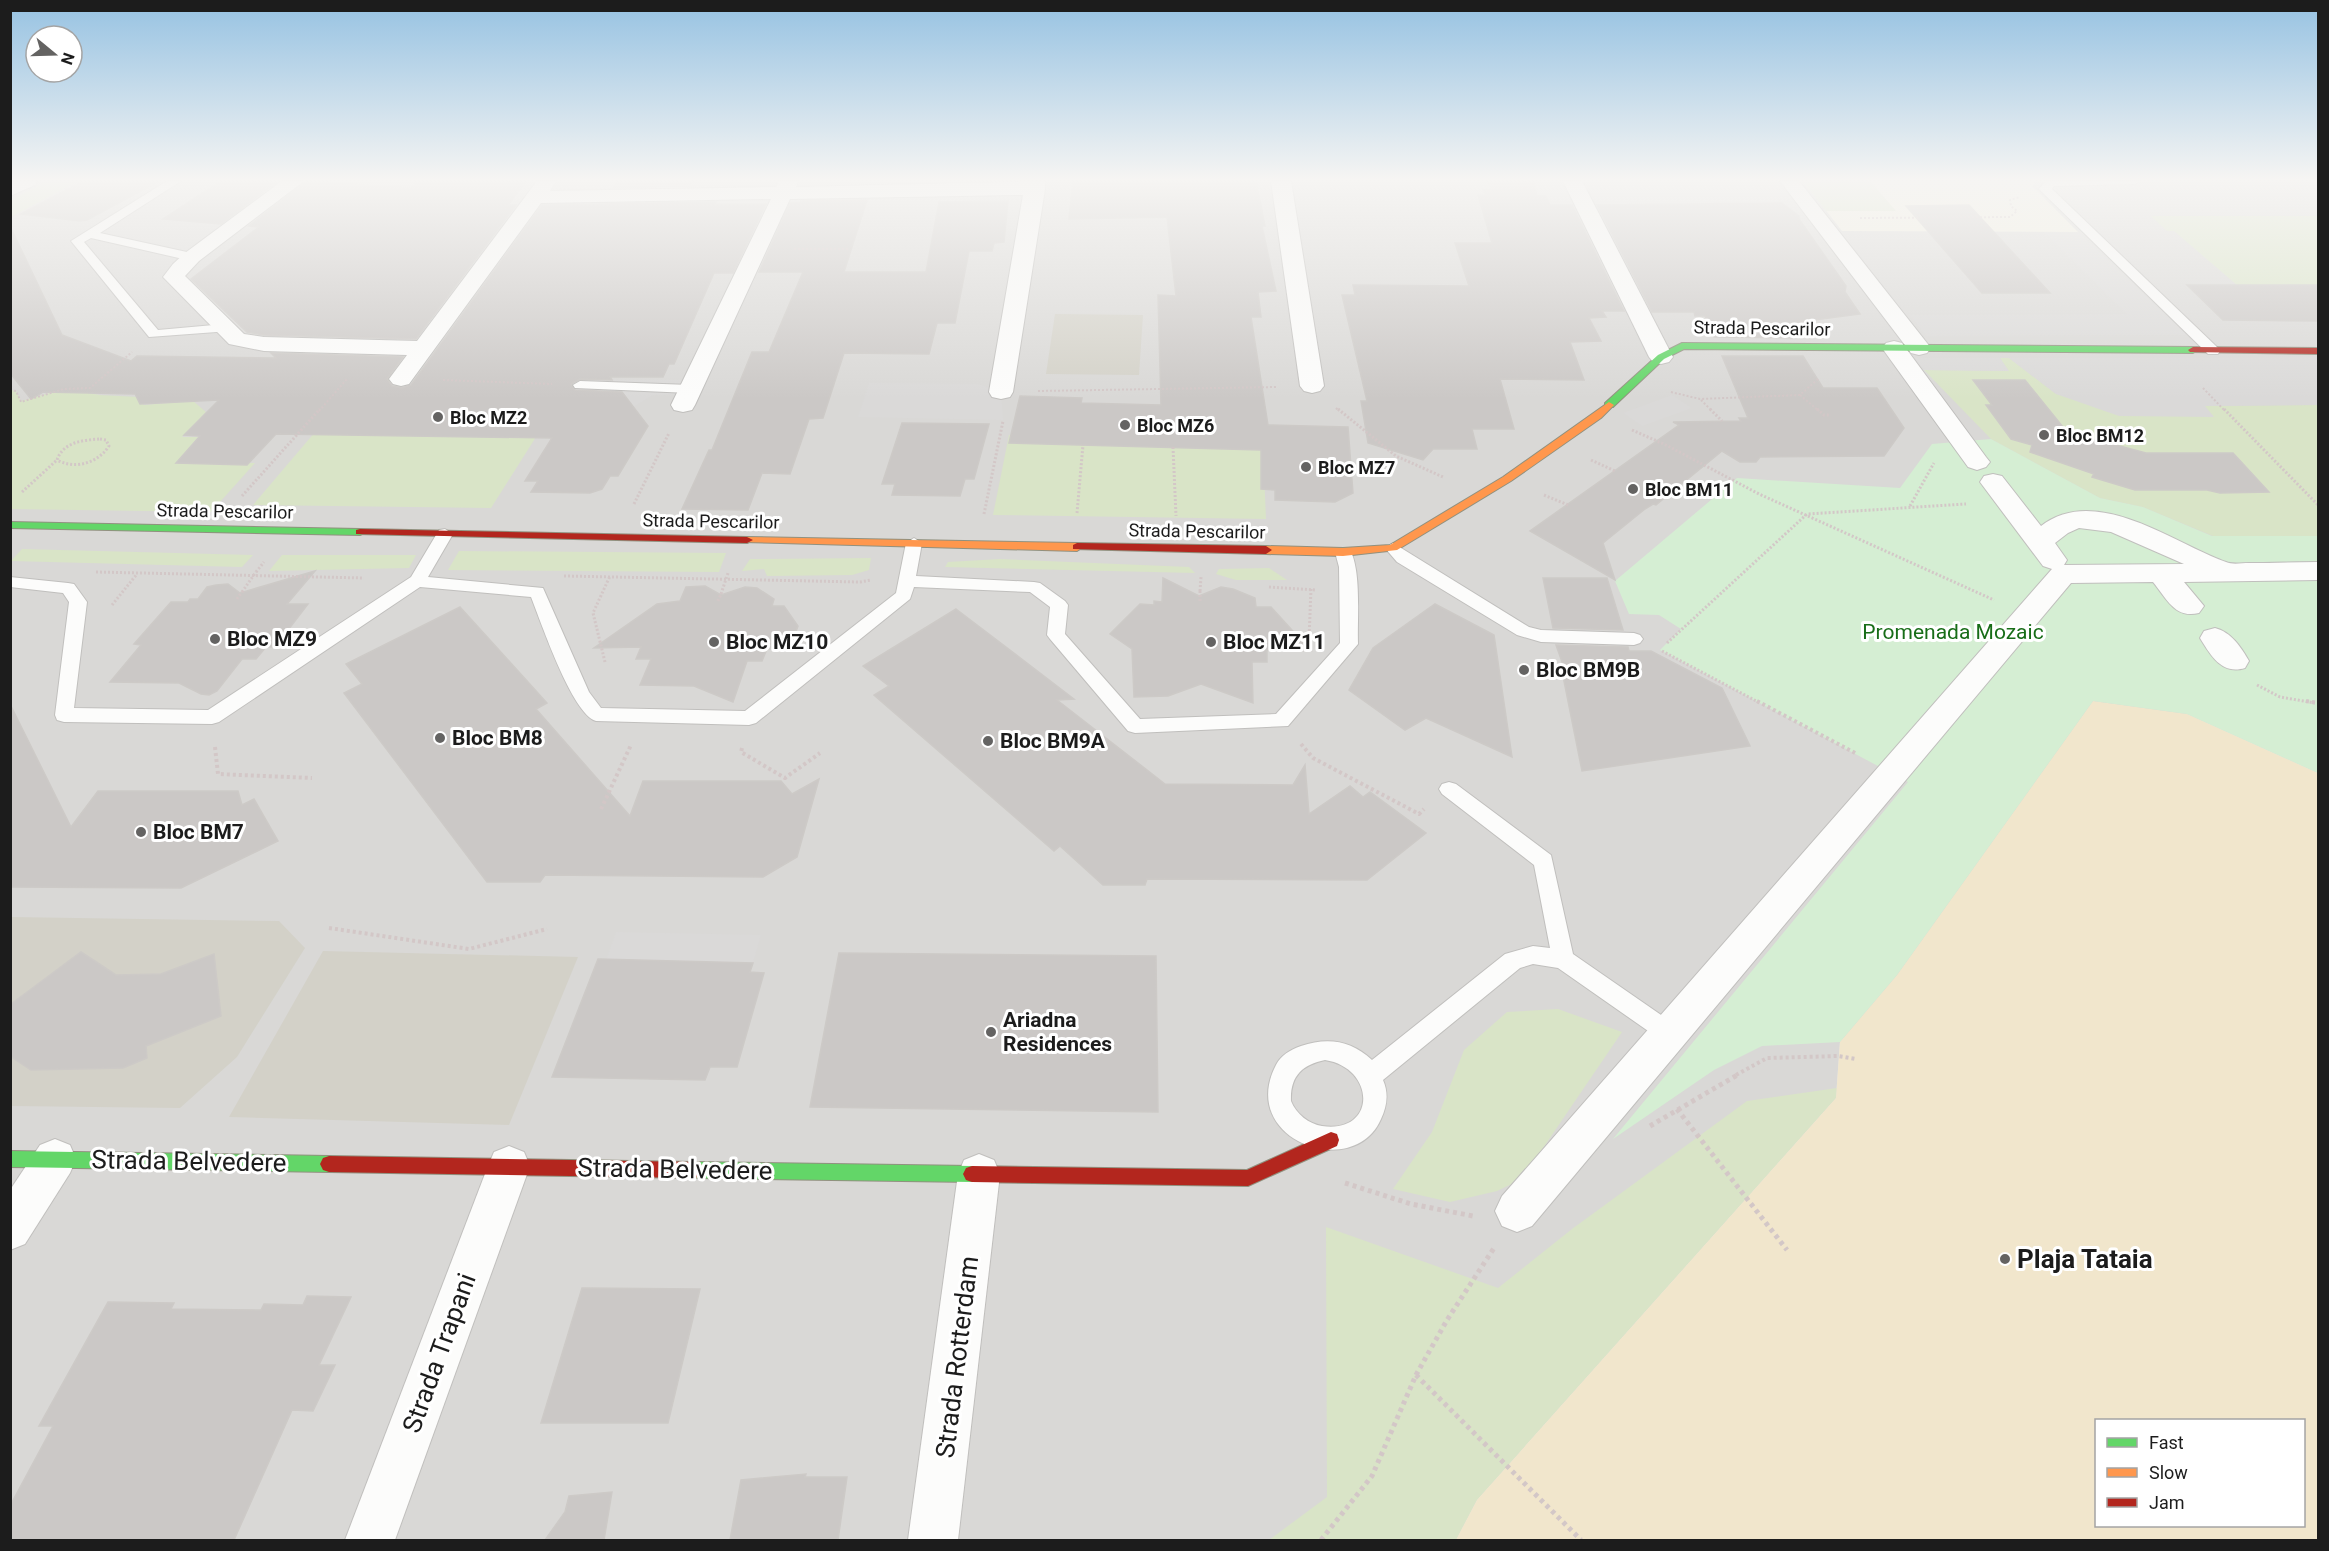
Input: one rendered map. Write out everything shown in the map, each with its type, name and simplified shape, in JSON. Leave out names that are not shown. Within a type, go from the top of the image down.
[{"type":"street","points":[[197,253],[174,276],[237,339],[264,344],[423,348]]},
{"type":"street","points":[[401,379],[493,253]]},
{"type":"street","points":[[686,397],[755,253]]},
{"type":"street","points":[[1000,392],[1023,253]]},
{"type":"street","points":[[1292,253],[1312,386]]},
{"type":"street","points":[[1608,253],[1661,357]]},
{"type":"street","points":[[1845,253],[1919,348]]},
{"type":"street","name":"Strada Pescarilor","points":[[11,525],[1343,552],[1392,548],[1507,479],[1597,416],[1661,357],[1682,346],[2319,351]]},
{"type":"street","points":[[1894,348],[2063,574]]},
{"type":"street","points":[[2039,542],[2062,524],[2081,520],[2103,521],[2144,533],[2226,572]]},
{"type":"street","points":[[1517,1211],[2063,574],[2319,571]]},
{"type":"street","points":[[2161,573],[2189,606]]},
{"type":"street","points":[[2215,638],[2242,671]]},
{"type":"street","name":"Strada Belvedere","points":[[10,1159],[1248,1178],[1331,1140]]},
{"type":"street","points":[[10,1229],[55,1159]]},
{"type":"street","name":"Strada Trapani","points":[[370,1540],[509,1166]]},
{"type":"street","name":"Strada Rotterdam","points":[[933,1540],[979,1174]]},
{"type":"lane","points":[[87,253],[154,334],[225,328]]},
{"type":"lane","points":[[176,253],[192,257]]},
{"type":"lane","points":[[2112,253],[2213,351]]},
{"type":"lane","points":[[580,385],[686,397]]},
{"type":"lane","points":[[10,582],[68,588],[78,602],[64,714],[212,717],[419,577],[445,534]]},
{"type":"lane","points":[[419,577],[537,592],[581,695],[596,714],[748,718],[904,595],[914,543]]},
{"type":"lane","points":[[1392,548],[1403,558],[1523,631],[1541,636],[1634,639]]},
{"type":"lane","points":[[907,581],[1034,587],[1059,604],[1056,635],[1135,726],[1281,721],[1349,644],[1347,567],[1343,552]]},
{"type":"lane","points":[[1449,789],[1544,861],[1563,959]]},
{"type":"lane","points":[[1331,1140],[1308,1134],[1295,1126],[1284,1113],[1279,1100],[1283,1072],[1302,1055],[1325,1050],[1346,1054],[1363,1067],[1370,1076],[1513,961],[1533,955],[1563,959],[1669,1033]]},
{"type":"lane","name":"Strada Belvedere","points":[[1331,1140],[1350,1136],[1364,1128],[1375,1109],[1376,1093],[1370,1076]]},
{"type":"path","points":[[10,390],[16,391],[21,402],[64,389],[90,388],[154,334]]},
{"type":"path","points":[[210,529],[376,347]]},
{"type":"path","points":[[1669,391],[1700,399],[1800,395],[1819,378],[1815,370]]},
{"type":"path","points":[[401,379],[580,385]]},
{"type":"path","points":[[982,523],[1004,420],[1000,392],[1312,386],[1354,424],[1396,456],[1443,477]]},
{"type":"path","points":[[2203,388],[2319,505]]},
{"type":"path","points":[[1800,395],[1827,420]]},
{"type":"path","points":[[633,506],[686,397]]},
{"type":"path","points":[[1700,399],[1722,421]]},
{"type":"path","points":[[1824,415],[1831,415]]},
{"type":"path","points":[[1629,428],[1759,494],[2027,615]]},
{"type":"path","points":[[1910,507],[1952,428]]},
{"type":"path","points":[[18,496],[57,460],[61,452],[83,441],[100,439],[109,443],[108,450],[89,462],[72,465],[60,463],[57,460]]},
{"type":"path","points":[[1077,514],[1083,445]]},
{"type":"path","points":[[1173,447],[1176,527]]},
{"type":"path","points":[[1893,772],[1660,650],[1807,514],[1910,507],[1993,482]]},
{"type":"path","points":[[95,572],[389,579],[419,577]]},
{"type":"path","points":[[240,576],[256,572],[269,576]]},
{"type":"path","points":[[237,599],[256,572]]},
{"type":"path","points":[[718,601],[728,573]]},
{"type":"path","points":[[710,579],[728,573],[748,580]]},
{"type":"path","points":[[110,613],[113,603],[137,574]]},
{"type":"path","points":[[563,576],[610,577],[593,613],[606,668]]},
{"type":"path","points":[[1200,602],[1201,577]]},
{"type":"path","points":[[858,590],[860,582]]},
{"type":"path","points":[[1309,645],[1311,589]]},
{"type":"path","points":[[2242,671],[2280,697],[2319,703]]},
{"type":"path","points":[[601,809],[645,714]]},
{"type":"path","points":[[1281,721],[1312,758],[1419,814],[1449,789]]},
{"type":"path","points":[[741,752],[785,778],[820,753]]},
{"type":"path","points":[[218,774],[312,778]]},
{"type":"path","points":[[329,928],[469,949],[547,929]]},
{"type":"path","points":[[1677,1109],[1787,1251]]},
{"type":"path","points":[[1321,1540],[1372,1476],[1416,1375],[1447,1320],[1517,1211]]},
{"type":"path","points":[[1416,1375],[1581,1540]]},
{"type":"shaded area","points":[[11,253],[2318,253],[2318,773],[2187,714],[1840,1042],[1836,1098],[1477,1500],[1456,1540],[11,1540]]},
{"type":"shaded area","points":[[2066,253],[2101,253],[2187,335],[1926,336],[1910,315],[2127,314]]},
{"type":"shaded area","points":[[1055,314],[1143,315],[1139,375],[1046,374]]},
{"type":"shaded area","points":[[2318,357],[2318,405],[2205,406],[2214,417],[2119,416],[2056,394],[2009,358]]},
{"type":"shaded area","points":[[1914,358],[2000,358],[2009,371],[1924,370]]},
{"type":"shaded area","points":[[584,380],[694,380],[687,394],[653,395],[627,411],[575,392]]},
{"type":"shaded area","points":[[869,383],[978,384],[1001,392],[1003,420],[858,417]]},
{"type":"shaded area","points":[[1672,395],[1692,408],[1642,426],[1623,413]]},
{"type":"shaded area","points":[[11,917],[279,921],[305,948],[237,1057],[180,1108],[11,1106]]},
{"type":"shaded area","points":[[616,932],[761,935],[753,963],[606,960]]},
{"type":"shaded area","points":[[323,951],[578,957],[509,1125],[229,1117]]},
{"type":"green space","points":[[2200,253],[2318,253],[2318,285],[2237,285]]},
{"type":"green space","points":[[2000,358],[2009,358],[2056,394],[2213,416],[2204,406],[2318,405],[2318,536],[2213,536],[2143,507],[2100,498],[1991,439],[1924,370],[2008,371]]},
{"type":"green space","points":[[64,389],[100,395],[139,397],[144,405],[193,401],[206,412],[182,437],[198,437],[177,463],[255,463],[211,512],[11,509],[11,390],[16,391],[21,401]]},
{"type":"green space","points":[[321,425],[337,435],[500,437],[506,428],[541,429],[491,508],[253,505]]},
{"type":"green space","points":[[1009,435],[1039,436],[1039,444],[1263,448],[1266,519],[993,515]]},
{"type":"green space","name":"Promenada Mozaic","points":[[1991,439],[2100,498],[2143,507],[2212,536],[2318,536],[2318,773],[2187,714],[2093,701],[1897,975],[1840,1042],[1762,1046],[1714,1070],[1613,1139],[1908,782],[1660,650],[1681,629],[1659,615],[1629,614],[1615,581],[1737,478],[1900,488],[1932,444]]},
{"type":"green space","points":[[22,549],[253,555],[242,567],[11,561]]},
{"type":"green space","points":[[459,551],[726,553],[719,572],[448,570]]},
{"type":"green space","points":[[282,555],[416,555],[409,568],[269,571]]},
{"type":"green space","points":[[871,558],[869,570],[852,575],[767,576],[764,569],[742,571],[750,559]]},
{"type":"green space","points":[[1000,559],[1189,567],[1195,573],[945,567],[948,562]]},
{"type":"green space","points":[[1269,568],[1287,580],[1236,580],[1216,574],[1219,569]]},
{"type":"green space","points":[[1558,1009],[1622,1032],[1522,1179],[1497,1191],[1450,1202],[1393,1189],[1432,1132],[1464,1050],[1507,1012]]},
{"type":"green space","points":[[1837,1088],[1836,1098],[1477,1500],[1456,1540],[1269,1540],[1327,1497],[1326,1227],[1498,1288],[1572,1229],[1747,1101]]},
{"type":"sand","name":"Plaja Tataia","points":[[2093,701],[2187,714],[2318,773],[2318,1540],[1456,1540],[1477,1500],[1836,1098],[1840,1042],[1897,975]]},
{"type":"building","points":[[10,253],[23,253],[62,335],[131,361],[137,356],[276,358],[271,353],[403,357],[387,379],[392,386],[402,388],[411,385],[507,253],[742,253],[733,273],[714,273],[674,364],[669,364],[663,377],[580,379],[571,384],[575,390],[622,392],[648,426],[618,476],[610,476],[602,489],[590,493],[531,492],[538,481],[525,481],[552,438],[276,434],[247,465],[176,463],[200,436],[184,435],[219,400],[140,404],[135,394],[43,392],[31,399],[10,373]]},
{"type":"building","points":[[225,253],[480,253],[416,339],[264,335],[247,332],[191,279]]},
{"type":"building","points":[[767,253],[850,253],[844,272],[926,272],[929,253],[969,253],[955,323],[937,323],[929,354],[844,353],[823,418],[809,419],[790,474],[762,473],[748,510],[682,509],[709,450],[712,450],[752,352],[769,352],[803,272],[759,272]]},
{"type":"building","points":[[1171,253],[1268,253],[1276,291],[1258,292],[1261,317],[1251,317],[1268,425],[1348,427],[1353,493],[1335,502],[1275,500],[1275,490],[1261,489],[1261,450],[1009,443],[1020,396],[1082,398],[1081,403],[1161,405],[1158,295],[1176,296]]},
{"type":"building","points":[[1458,253],[1596,253],[1624,311],[1602,311],[1606,317],[1589,318],[1601,341],[1570,342],[1584,380],[1500,379],[1514,429],[1472,429],[1477,449],[1433,449],[1423,460],[1368,443],[1361,401],[1367,401],[1342,295],[1355,295],[1353,285],[1469,286]]},
{"type":"building","points":[[1622,253],[1823,253],[1846,286],[1845,292],[1860,314],[1784,324],[1792,338],[1714,337],[1705,316],[1695,316],[1694,312],[1652,312]]},
{"type":"building","points":[[1947,253],[2014,253],[2050,293],[1982,293]]},
{"type":"building","points":[[2187,285],[2319,285],[2319,321],[2223,320]]},
{"type":"building","name":"Bloc BM11","points":[[1722,356],[1803,356],[1823,388],[1877,388],[1904,428],[1884,456],[1760,457],[1756,462],[1740,462],[1722,451],[1656,505],[1653,504],[1645,509],[1603,543],[1615,580],[1530,531],[1679,425],[1673,422],[1741,421],[1739,418],[1748,418]]},
{"type":"building","name":"Bloc BM12","points":[[1973,380],[2025,380],[2067,432],[2146,453],[2233,453],[2269,492],[2135,490],[2092,477],[2094,474],[2030,452],[2032,445],[2011,439],[1986,405],[1992,405]]},
{"type":"building","points":[[902,423],[989,424],[974,479],[965,479],[960,496],[892,495],[895,484],[882,484]]},
{"type":"building","name":"Bloc MZ9","points":[[315,571],[287,604],[308,604],[275,647],[266,647],[256,659],[242,659],[217,691],[209,695],[201,694],[179,683],[110,682],[141,645],[134,644],[171,602],[188,602],[190,599],[198,599],[207,587],[216,585],[228,584],[240,593]]},
{"type":"building","name":"Bloc MZ11","points":[[1163,578],[1199,596],[1221,587],[1255,598],[1256,607],[1271,607],[1311,651],[1267,650],[1267,662],[1252,662],[1253,703],[1201,684],[1168,696],[1134,697],[1132,649],[1110,634],[1140,604],[1154,605],[1154,601],[1162,602]]},
{"type":"building","points":[[1543,578],[1607,578],[1623,630],[1553,628]]},
{"type":"building","name":"Bloc MZ10","points":[[705,586],[721,595],[745,587],[757,588],[774,599],[772,606],[784,606],[798,626],[792,642],[777,649],[767,649],[762,661],[747,661],[733,702],[694,686],[640,685],[651,659],[636,659],[641,647],[594,648],[657,604],[680,601],[686,587]]},
{"type":"building","points":[[1435,604],[1494,635],[1512,757],[1426,718],[1405,730],[1349,690],[1373,648]]},
{"type":"building","name":"Bloc BM8","points":[[460,607],[547,703],[536,709],[630,816],[643,781],[781,781],[792,794],[819,779],[797,857],[763,877],[545,875],[540,882],[487,882],[344,693],[362,684],[346,664]]},
{"type":"building","name":"Bloc BM9A","points":[[956,609],[1074,699],[1057,700],[1165,784],[1293,785],[1305,765],[1309,814],[1350,786],[1363,797],[1370,792],[1426,833],[1367,880],[1147,879],[1145,885],[1103,885],[1060,846],[1054,851],[874,695],[889,686],[863,666]]},
{"type":"building","points":[[1556,645],[1628,647],[1629,651],[1651,651],[1722,688],[1750,746],[1582,771],[1562,671],[1566,673]]},
{"type":"building","name":"Bloc BM7","points":[[10,704],[71,827],[98,791],[238,791],[242,805],[254,799],[278,841],[181,888],[10,887]]},
{"type":"building","points":[[81,952],[116,975],[161,974],[214,954],[221,1016],[146,1046],[147,1058],[123,1068],[31,1070],[10,1056],[10,1005]]},
{"type":"building","name":"Ariadna Residences","points":[[839,953],[1156,956],[1158,1112],[810,1107]]},
{"type":"building","points":[[598,959],[753,963],[750,972],[764,973],[737,1067],[710,1067],[705,1080],[552,1077]]},
{"type":"building","points":[[582,1288],[700,1289],[668,1423],[541,1423]]},
{"type":"building","points":[[307,1296],[351,1297],[319,1365],[335,1365],[313,1411],[292,1410],[234,1540],[10,1540],[10,1506],[53,1426],[39,1426],[108,1302],[174,1303],[171,1309],[261,1310],[264,1304],[303,1305]]},
{"type":"building","points":[[806,1474],[805,1477],[847,1477],[838,1540],[730,1540],[741,1480]]},
{"type":"building","points":[[612,1492],[604,1540],[545,1540],[565,1512],[569,1496]]},
{"type":"traffic: fast","points":[[1609,405],[1661,357],[1682,346],[2193,350]]},
{"type":"traffic: fast","points":[[10,525],[360,532]]},
{"type":"traffic: fast","points":[[10,1159],[329,1164]]},
{"type":"traffic: fast","points":[[695,1170],[972,1174]]},
{"type":"traffic: slow","points":[[1266,550],[1343,552],[1393,548],[1507,479],[1597,416],[1609,405]]},
{"type":"traffic: slow","points":[[747,540],[1077,547]]},
{"type":"traffic: jam","points":[[2193,350],[2318,351]]},
{"type":"traffic: jam","points":[[360,532],[747,540]]},
{"type":"traffic: jam","points":[[1077,547],[1266,550]]},
{"type":"traffic: jam","points":[[972,1174],[1248,1178],[1331,1140]]},
{"type":"traffic: jam","points":[[329,1164],[695,1170]]},
{"type":"place","name":"Bloc MZ2","points":[[438,417]]},
{"type":"place","name":"Bloc MZ6","points":[[1125,425]]},
{"type":"place","name":"Bloc BM12","points":[[2044,435]]},
{"type":"place","name":"Bloc MZ7","points":[[1306,467]]},
{"type":"place","name":"Bloc BM11","points":[[1633,489]]},
{"type":"place","name":"Bloc MZ9","points":[[215,639]]},
{"type":"place","name":"Bloc MZ10","points":[[714,642]]},
{"type":"place","name":"Bloc MZ11","points":[[1211,642]]},
{"type":"place","name":"Bloc BM9B","points":[[1524,670]]},
{"type":"place","name":"Bloc BM8","points":[[440,738]]},
{"type":"place","name":"Bloc BM9A","points":[[988,741]]},
{"type":"place","name":"Bloc BM7","points":[[141,832]]},
{"type":"place","name":"Ariadna Residences","points":[[991,1032]]},
{"type":"place","name":"Plaja Tataia","points":[[2005,1259]]}]
